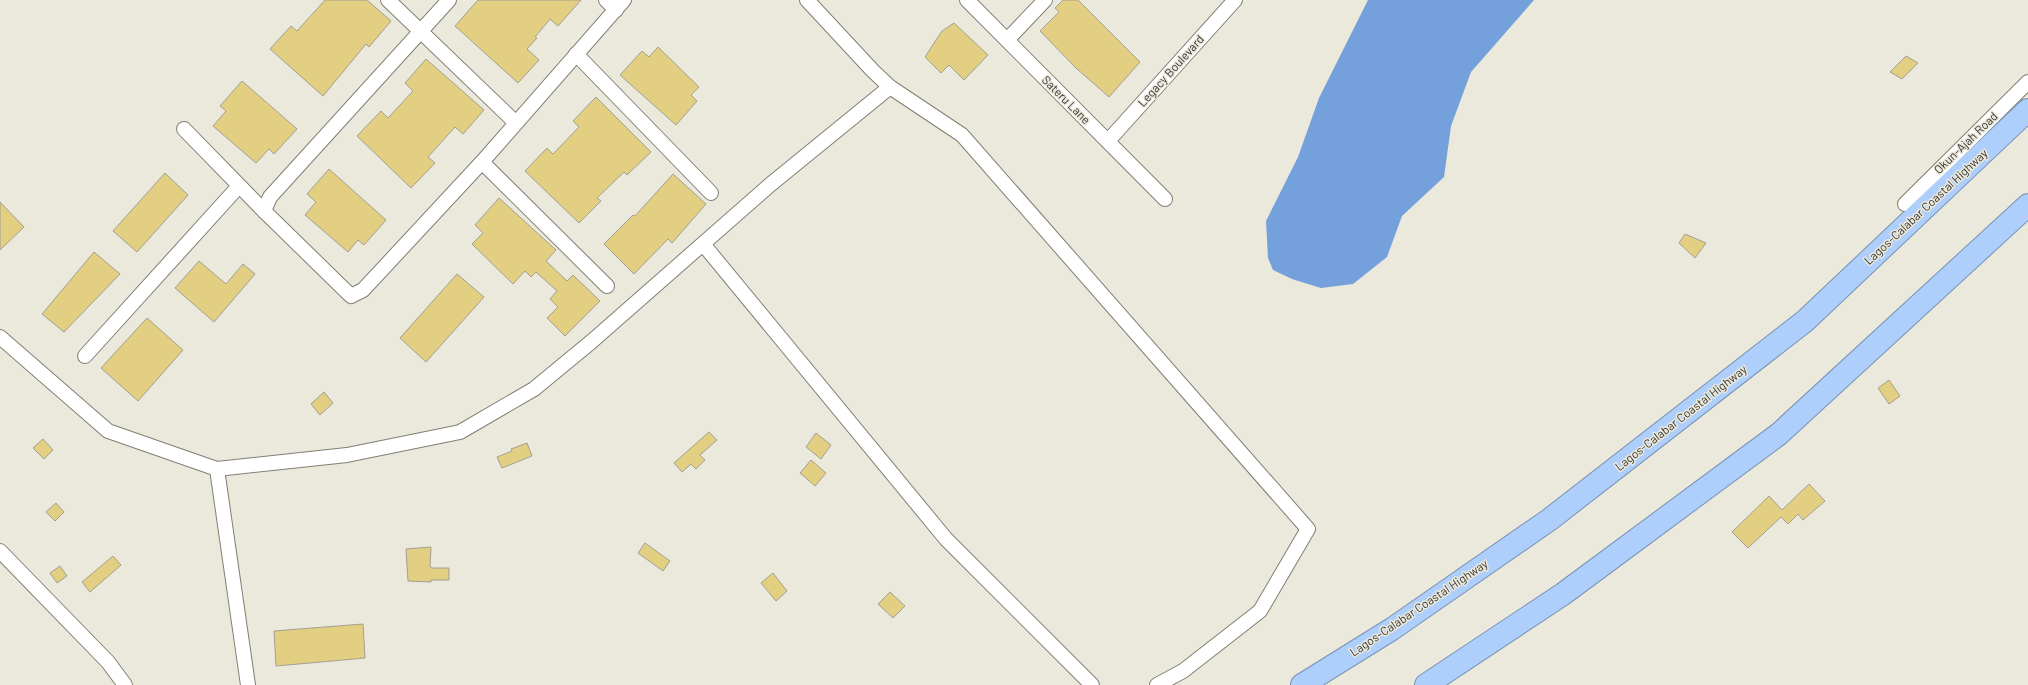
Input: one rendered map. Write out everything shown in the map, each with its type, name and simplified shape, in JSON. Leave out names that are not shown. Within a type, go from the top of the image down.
[{"type":"highway","name":"Lagos-Calabar Coastal Highway","points":[[1302,685],[1392,629],[1549,520],[1804,321],[2028,110]]},
{"type":"highway","points":[[1426,685],[1563,594],[1779,434],[2028,205]]},
{"type":"street","points":[[388,0],[516,123]]},
{"type":"street","points":[[264,211],[270,197],[450,0]]},
{"type":"street","points":[[184,129],[264,211],[351,296],[363,290],[482,162],[620,5],[606,0]]},
{"type":"street","points":[[806,0],[890,87],[962,134],[1308,529],[1260,611],[1184,670],[1156,685]]},
{"type":"street","name":"Sateru Lane","points":[[967,0],[1165,199]]},
{"type":"street","points":[[1007,40],[1045,0]]},
{"type":"street","name":"Legacy Boulevard","points":[[1108,141],[1235,0]]},
{"type":"street","points":[[576,54],[711,193]]},
{"type":"street","name":"Okun-Ajah Road","points":[[1905,204],[2028,82]]},
{"type":"street","points":[[0,337],[108,431],[217,469],[347,455],[460,432],[534,389],[591,342],[771,184],[890,87]]},
{"type":"street","points":[[482,162],[607,286]]},
{"type":"street","points":[[85,356],[239,186]]},
{"type":"street","points":[[703,244],[946,539],[1092,685]]},
{"type":"street","points":[[217,469],[248,685]]},
{"type":"street","points":[[0,551],[108,662],[125,685]]},
{"type":"water","points":[[1368,0],[1534,0],[1471,72],[1451,126],[1444,177],[1402,216],[1387,257],[1353,284],[1321,288],[1292,279],[1273,270],[1268,258],[1266,221],[1298,157],[1319,98]]},
{"type":"building","points":[[325,0],[367,0],[391,21],[369,47],[366,44],[323,96],[270,49],[291,26],[297,31]]},
{"type":"building","points":[[478,0],[581,0],[558,26],[550,19],[535,37],[537,38],[527,49],[539,60],[518,83],[455,26]]},
{"type":"building","points":[[1063,0],[1078,0],[1140,62],[1109,97],[1076,68],[1040,31],[1059,12],[1055,8]]},
{"type":"building","points":[[954,23],[988,55],[964,80],[949,65],[941,73],[925,57],[942,31]]},
{"type":"building","points":[[658,47],[699,87],[691,95],[697,101],[676,125],[620,75],[642,51],[649,57]]},
{"type":"building","points":[[1906,56],[1918,63],[1902,79],[1890,72]]},
{"type":"building","points":[[426,59],[484,110],[463,134],[455,127],[428,157],[435,163],[411,188],[357,136],[381,111],[388,118],[413,91],[405,83]]},
{"type":"building","points":[[242,81],[297,129],[274,154],[269,149],[256,163],[213,126],[226,111],[220,106]]},
{"type":"building","points":[[596,97],[651,152],[627,175],[624,172],[597,198],[601,201],[579,223],[525,171],[547,148],[553,154],[579,127],[573,121]]},
{"type":"building","points":[[329,169],[386,220],[364,245],[358,240],[348,252],[305,215],[316,202],[307,194]]},
{"type":"building","points":[[165,173],[188,195],[137,252],[113,231]]},
{"type":"building","points":[[673,174],[706,204],[672,243],[668,239],[634,274],[604,244],[633,215],[635,216]]},
{"type":"building","points":[[499,198],[556,250],[546,261],[567,281],[573,275],[600,301],[565,336],[547,318],[558,307],[550,299],[557,291],[536,272],[531,277],[525,271],[513,284],[472,244],[483,233],[475,225]]},
{"type":"building","points":[[0,202],[24,227],[0,250]]},
{"type":"building","points":[[1685,234],[1706,243],[1695,258],[1679,243]]},
{"type":"building","points":[[94,252],[120,274],[64,332],[42,314]]},
{"type":"building","points":[[199,261],[226,284],[243,264],[255,274],[214,322],[175,288]]},
{"type":"building","points":[[457,274],[484,297],[426,362],[400,338]]},
{"type":"building","points":[[147,318],[183,350],[138,401],[101,368]]},
{"type":"building","points":[[1889,380],[1900,396],[1889,404],[1878,388]]},
{"type":"building","points":[[324,392],[333,403],[320,415],[311,404]]},
{"type":"building","points":[[709,432],[717,440],[700,455],[705,460],[696,469],[691,464],[682,472],[674,463]]},
{"type":"building","points":[[816,433],[831,445],[821,459],[806,447]]},
{"type":"building","points":[[43,439],[53,450],[44,459],[33,448]]},
{"type":"building","points":[[527,443],[532,456],[502,468],[497,457],[512,451],[511,449]]},
{"type":"building","points":[[811,460],[826,473],[815,486],[800,473]]},
{"type":"building","points":[[1809,484],[1825,501],[1803,520],[1798,514],[1788,524],[1781,517],[1748,548],[1732,532],[1769,496],[1782,510]]},
{"type":"building","points":[[56,503],[64,512],[55,521],[46,512]]},
{"type":"building","points":[[645,543],[670,561],[663,571],[638,553]]},
{"type":"building","points":[[431,547],[430,566],[432,568],[449,568],[449,580],[431,580],[431,582],[408,581],[406,549]]},
{"type":"building","points":[[113,556],[121,565],[90,592],[82,582]]},
{"type":"building","points":[[60,566],[67,576],[57,583],[50,573]]},
{"type":"building","points":[[773,573],[787,591],[776,601],[761,583]]},
{"type":"building","points":[[890,592],[905,606],[893,618],[878,604]]},
{"type":"building","points":[[363,624],[365,658],[276,666],[274,631]]}]
